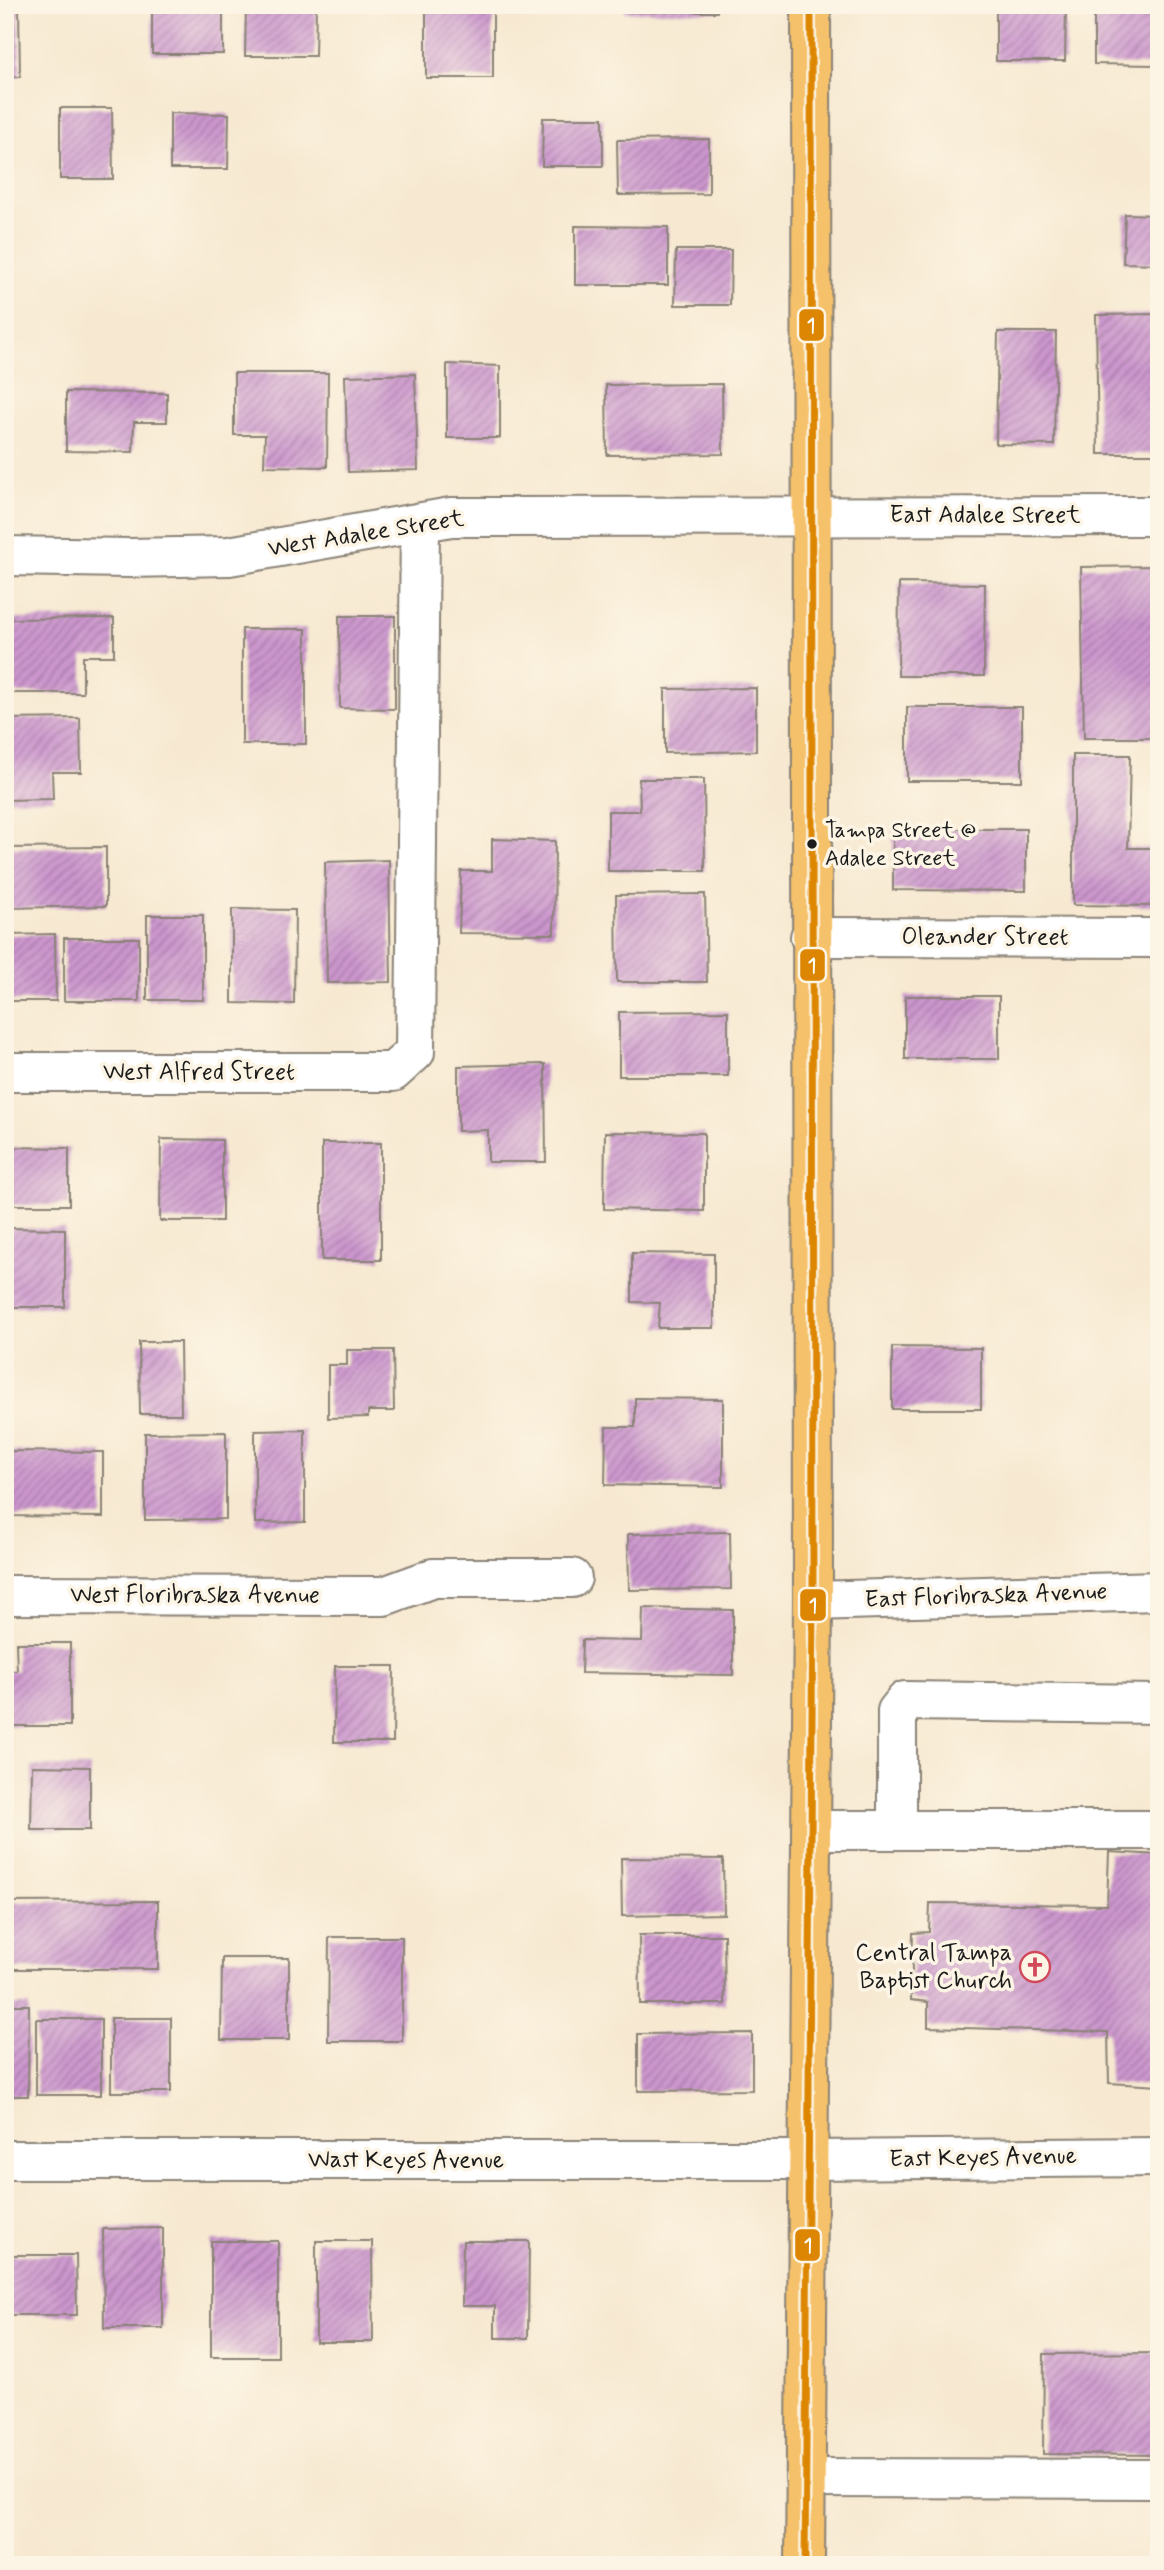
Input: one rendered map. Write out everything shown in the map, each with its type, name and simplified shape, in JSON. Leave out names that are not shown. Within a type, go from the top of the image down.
[{"type":"main road","points":[[805,2565],[813,1601],[810,937],[811,5]]},
{"type":"street","name":"East Adalee Street","points":[[811,514],[1159,516]]},
{"type":"street","name":"West Adalee Street","points":[[5,556],[229,556],[451,517],[811,514]]},
{"type":"street","name":"West Alfred Street","points":[[5,1072],[393,1072],[415,1052],[420,523]]},
{"type":"street","name":"Oleander Street","points":[[810,937],[1159,938]]},
{"type":"street","name":"West Floribraska Avenue","points":[[5,1595],[384,1596],[433,1578],[572,1578]]},
{"type":"street","name":"East Floribraska Avenue","points":[[813,1601],[1159,1591]]},
{"type":"street","points":[[897,1830],[897,1711],[905,1701],[1159,1704]]},
{"type":"street","points":[[811,1830],[1159,1830]]},
{"type":"street","name":"East Keyes Avenue","points":[[807,2160],[1159,2157]]},
{"type":"street","name":"Wast Keyes Avenue","points":[[5,2160],[807,2160]]},
{"type":"street","points":[[805,2478],[1159,2479]]},
{"type":"building","points":[[5,5],[19,5],[20,77],[5,77]]},
{"type":"building","points":[[152,5],[223,5],[223,54],[152,54]]},
{"type":"building","points":[[246,5],[316,5],[315,56],[245,56]]},
{"type":"building","points":[[426,5],[493,5],[493,78],[426,78]]},
{"type":"building","points":[[624,5],[717,5],[717,12],[624,12]]},
{"type":"building","points":[[996,5],[1066,5],[1065,61],[996,61]]},
{"type":"building","points":[[1094,5],[1156,5],[1155,65],[1094,64]]},
{"type":"building","points":[[60,108],[112,108],[113,179],[60,179]]},
{"type":"building","points":[[170,113],[229,114],[228,169],[170,169]]},
{"type":"building","points":[[543,118],[603,118],[603,166],[542,166]]},
{"type":"building","points":[[709,139],[709,194],[618,195],[617,140]]},
{"type":"building","points":[[1125,214],[1159,215],[1159,264],[1123,263]]},
{"type":"building","points":[[575,226],[668,227],[668,285],[575,285]]},
{"type":"building","points":[[676,250],[731,250],[730,305],[675,305]]},
{"type":"building","points":[[1157,314],[1159,454],[1098,454],[1096,315]]},
{"type":"building","points":[[998,332],[1056,332],[1054,445],[996,444]]},
{"type":"building","points":[[447,364],[500,366],[500,438],[447,438]]},
{"type":"building","points":[[234,373],[328,373],[327,467],[264,466],[265,435],[234,435]]},
{"type":"building","points":[[415,374],[418,470],[348,472],[345,376]]},
{"type":"building","points":[[722,384],[723,454],[607,455],[606,385]]},
{"type":"building","points":[[66,392],[167,393],[167,422],[134,422],[133,452],[66,451]]},
{"type":"building","points":[[1159,566],[1159,738],[1084,738],[1081,567]]},
{"type":"building","points":[[899,583],[985,584],[984,676],[898,676]]},
{"type":"building","points":[[339,616],[395,616],[395,709],[340,708]]},
{"type":"building","points":[[114,618],[114,656],[83,656],[83,693],[5,693],[5,619]]},
{"type":"building","points":[[242,629],[306,629],[306,744],[242,744]]},
{"type":"building","points":[[756,688],[756,751],[665,753],[665,689]]},
{"type":"building","points":[[907,707],[1022,707],[1022,781],[907,781]]},
{"type":"building","points":[[80,718],[81,772],[52,772],[53,799],[5,800],[5,719]]},
{"type":"building","points":[[1073,755],[1130,755],[1128,848],[1159,848],[1159,906],[1073,905]]},
{"type":"building","points":[[639,779],[704,779],[705,871],[608,871],[608,811],[640,811]]},
{"type":"building","points":[[893,829],[1026,829],[1026,891],[893,890]]},
{"type":"building","points":[[492,839],[555,841],[554,934],[459,933],[461,871],[492,871]]},
{"type":"building","points":[[106,847],[106,906],[5,908],[5,848]]},
{"type":"building","points":[[389,860],[391,982],[327,983],[325,862]]},
{"type":"building","points":[[705,894],[707,982],[617,982],[616,895]]},
{"type":"building","points":[[232,909],[295,910],[294,1004],[232,1003]]},
{"type":"building","points":[[147,915],[203,915],[203,1000],[147,1000]]},
{"type":"building","points":[[55,934],[56,1001],[5,1001],[5,935]]},
{"type":"building","points":[[64,938],[139,938],[139,1001],[64,1001]]},
{"type":"building","points":[[905,996],[999,996],[999,1059],[905,1059]]},
{"type":"building","points":[[728,1011],[728,1076],[619,1076],[619,1012]]},
{"type":"building","points":[[545,1064],[546,1162],[488,1162],[488,1130],[458,1131],[458,1066]]},
{"type":"building","points":[[605,1132],[704,1133],[704,1211],[604,1209]]},
{"type":"building","points":[[161,1139],[222,1140],[222,1221],[160,1221]]},
{"type":"building","points":[[322,1143],[381,1143],[381,1260],[322,1260]]},
{"type":"building","points":[[5,1147],[69,1148],[69,1205],[5,1205]]},
{"type":"building","points":[[5,1228],[65,1229],[65,1307],[5,1307]]},
{"type":"building","points":[[632,1253],[714,1254],[714,1328],[658,1328],[660,1303],[632,1302]]},
{"type":"building","points":[[139,1342],[180,1342],[181,1414],[140,1414]]},
{"type":"building","points":[[892,1347],[981,1348],[981,1409],[892,1409]]},
{"type":"building","points":[[347,1350],[393,1350],[394,1411],[368,1411],[368,1417],[328,1418],[328,1365],[347,1365]]},
{"type":"building","points":[[635,1398],[723,1399],[723,1487],[605,1485],[606,1427],[635,1427]]},
{"type":"building","points":[[305,1430],[305,1522],[255,1523],[255,1431]]},
{"type":"building","points":[[226,1432],[226,1519],[145,1520],[145,1433]]},
{"type":"building","points":[[5,1451],[103,1452],[103,1517],[5,1516]]},
{"type":"building","points":[[730,1532],[731,1589],[629,1590],[628,1534]]},
{"type":"building","points":[[643,1608],[733,1610],[733,1675],[581,1673],[582,1640],[642,1641]]},
{"type":"building","points":[[16,1643],[70,1643],[70,1726],[5,1726],[5,1671],[17,1671]]},
{"type":"building","points":[[335,1666],[394,1666],[393,1742],[334,1742]]},
{"type":"building","points":[[32,1766],[90,1767],[90,1830],[31,1830]]},
{"type":"building","name":"Central Tampa Baptist Church","points":[[1109,1852],[1159,1855],[1159,2086],[1109,2083],[1108,2032],[928,2027],[928,2002],[911,2000],[913,1933],[929,1932],[930,1903],[1107,1905]]},
{"type":"building","points":[[621,1858],[723,1859],[724,1914],[622,1916]]},
{"type":"building","points":[[158,1901],[158,1969],[5,1969],[5,1902]]},
{"type":"building","points":[[639,1935],[724,1935],[725,2004],[640,2004]]},
{"type":"building","points":[[329,1937],[402,1937],[402,2041],[328,2041]]},
{"type":"building","points":[[222,1958],[289,1958],[289,2040],[221,2040]]},
{"type":"building","points":[[5,2005],[29,2005],[28,2096],[5,2096]]},
{"type":"building","points":[[111,2018],[171,2018],[171,2092],[111,2092]]},
{"type":"building","points":[[36,2019],[101,2019],[101,2095],[36,2095]]},
{"type":"building","points":[[752,2033],[752,2090],[638,2091],[638,2034]]},
{"type":"building","points":[[163,2228],[163,2328],[104,2328],[103,2229]]},
{"type":"building","points":[[211,2241],[278,2241],[278,2357],[211,2357]]},
{"type":"building","points":[[316,2241],[372,2241],[373,2342],[316,2342]]},
{"type":"building","points":[[463,2241],[529,2241],[528,2338],[495,2338],[495,2306],[462,2306]]},
{"type":"building","points":[[5,2255],[76,2255],[77,2315],[5,2315]]},
{"type":"building","points":[[1159,2353],[1159,2455],[1043,2454],[1044,2354]]},
{"type":"transit line","name":"1","points":[[805,2565],[813,1601],[811,5]]},
{"type":"place","name":"Tampa Street @ Adalee Street","points":[[812,844]]},
{"type":"place","name":"Central Tampa Baptist Church","points":[[1035,1967]]}]
